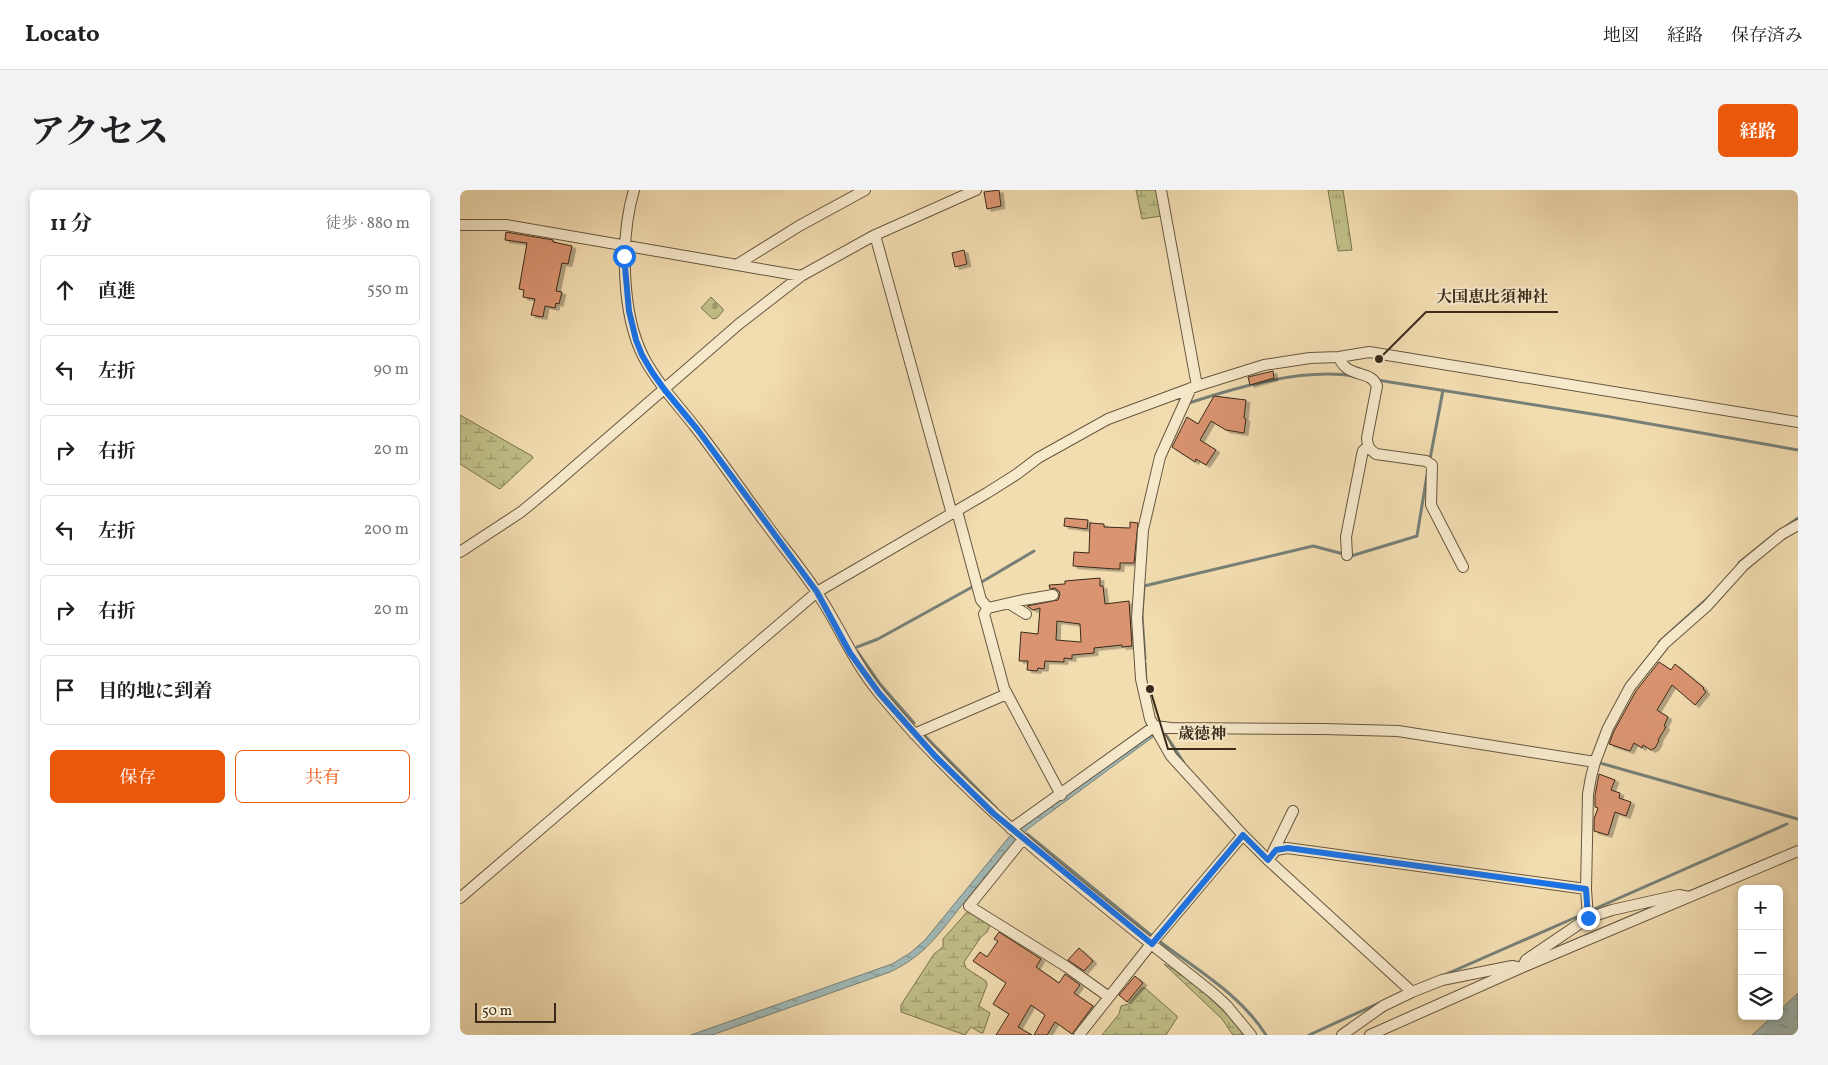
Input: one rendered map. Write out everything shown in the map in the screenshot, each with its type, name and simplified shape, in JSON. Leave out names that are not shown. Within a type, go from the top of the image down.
[{"type":"street","points":[[634,190],[629,208],[624,245],[629,311],[636,340],[642,355],[664,389],[697,429],[817,592],[850,653],[863,672],[914,734],[970,791],[1017,834],[1227,1006],[1251,1035]]},
{"type":"street","points":[[738,264],[799,226],[865,190]]},
{"type":"street","points":[[460,552],[521,512],[739,324],[801,276],[875,236],[976,190]]},
{"type":"street","points":[[1161,190],[1194,387],[1160,457],[1143,530],[1137,618],[1144,696],[1150,720],[1156,726],[1171,756],[1243,835],[1271,856],[1324,910],[1412,992]]},
{"type":"street","points":[[460,225],[506,226],[801,276]]},
{"type":"street","points":[[875,236],[954,512],[981,600],[988,608]]},
{"type":"street","points":[[460,898],[817,592],[1008,480],[1038,458],[1108,419],[1194,387],[1264,365],[1310,358],[1376,353],[1798,422]]},
{"type":"street","points":[[1339,357],[1342,365],[1347,370],[1370,378],[1376,383],[1367,438],[1368,446],[1376,454],[1431,464],[1431,505],[1463,567]]},
{"type":"street","points":[[1347,555],[1346,537],[1363,451],[1368,446]]},
{"type":"street","points":[[1588,918],[1586,889],[1588,794],[1595,762],[1608,728],[1630,687],[1665,643],[1707,606],[1744,565],[1782,534],[1798,524]]},
{"type":"street","points":[[1053,595],[988,608],[984,614],[1002,683],[1061,795]]},
{"type":"street","points":[[1010,604],[1026,614]]},
{"type":"street","points":[[914,734],[1007,694]]},
{"type":"street","points":[[1109,996],[1067,967],[969,906],[1017,834],[1061,795],[1156,726],[1171,728],[1323,728],[1398,731],[1595,762]]},
{"type":"street","points":[[1271,856],[1293,811]]},
{"type":"street","points":[[1079,1035],[1109,996],[1243,835]]},
{"type":"street","points":[[1271,856],[1280,848],[1288,848],[1586,889]]},
{"type":"street","points":[[1370,1035],[1523,967],[1798,851]]},
{"type":"street","points":[[1523,967],[1526,960],[1588,918],[1612,910],[1679,895],[1690,898]]},
{"type":"street","points":[[1342,1035],[1383,1006],[1442,980],[1512,966],[1523,967]]},
{"type":"green space","points":[[1136,190],[1158,190],[1161,216],[1142,219]]},
{"type":"green space","points":[[1328,190],[1343,190],[1352,250],[1338,251]]},
{"type":"green space","points":[[711,297],[723,309],[717,318],[713,319],[701,308]]},
{"type":"green space","points":[[460,415],[533,458],[500,489],[498,488],[460,464]]},
{"type":"green space","points":[[968,911],[990,925],[987,932],[981,937],[964,962],[966,968],[986,981],[987,985],[979,1006],[990,1013],[983,1033],[971,1027],[965,1035],[901,1012],[901,1005],[934,954],[943,947],[943,939]]},
{"type":"green space","points":[[1164,964],[1207,996],[1228,1015],[1244,1035],[1233,1035],[1222,1019]]},
{"type":"green space","points":[[1142,988],[1145,988],[1177,1016],[1166,1035],[1102,1035],[1119,1014],[1121,1006],[1128,1004]]},
{"type":"water","points":[[1151,734],[1153,737],[1029,828],[995,865],[939,934],[923,951],[913,958],[890,972],[712,1035],[691,1035],[892,964],[910,953],[925,940],[1018,828]]},
{"type":"water","points":[[1798,993],[1798,1035],[1752,1035],[1769,1020],[1783,1020],[1783,1007]]},
{"type":"building","points":[[999,190],[1001,206],[987,209],[984,192]]},
{"type":"building","points":[[506,232],[553,240],[553,242],[572,246],[568,264],[562,263],[556,291],[562,292],[559,304],[556,303],[555,308],[545,306],[543,317],[531,315],[535,299],[523,297],[524,290],[519,289],[527,243],[505,240]]},
{"type":"building","points":[[964,250],[967,264],[955,267],[952,253]]},
{"type":"building","points":[[1273,371],[1274,378],[1250,385],[1248,377]]},
{"type":"building","points":[[1214,396],[1246,400],[1244,418],[1246,419],[1244,433],[1226,430],[1211,421],[1200,440],[1216,450],[1206,465],[1196,459],[1195,462],[1172,447],[1187,417],[1198,424]]},
{"type":"building","points":[[1065,518],[1088,520],[1087,529],[1064,526]]},
{"type":"building","points":[[1130,522],[1138,523],[1134,563],[1120,563],[1120,569],[1073,566],[1074,552],[1089,553],[1090,523],[1104,524],[1104,527],[1130,528]]},
{"type":"building","points":[[1100,578],[1100,586],[1103,586],[1105,604],[1129,601],[1132,646],[1122,647],[1122,645],[1094,648],[1094,653],[1072,655],[1072,659],[1064,658],[1064,662],[1045,661],[1044,669],[1038,668],[1037,671],[1027,670],[1028,661],[1019,661],[1021,632],[1038,634],[1040,608],[1033,610],[1027,606],[1058,600],[1059,591],[1055,588],[1050,589],[1049,585],[1065,584],[1065,581]],"holes":[[[1057,621],[1080,624],[1081,642],[1056,640]]]},
{"type":"building","points":[[1659,662],[1671,670],[1675,664],[1704,688],[1706,692],[1695,705],[1672,685],[1657,710],[1668,717],[1664,726],[1666,727],[1655,748],[1651,750],[1643,745],[1642,748],[1634,743],[1630,751],[1609,744],[1636,691]]},
{"type":"building","points":[[1599,774],[1615,780],[1611,790],[1620,793],[1619,798],[1631,802],[1626,816],[1615,812],[1608,835],[1594,831],[1594,819],[1598,808],[1595,807],[1595,795]]},
{"type":"building","points":[[999,932],[1041,959],[1036,967],[1059,983],[1065,974],[1080,985],[1074,993],[1093,1006],[1072,1034],[1055,1022],[1047,1035],[1034,1035],[1045,1015],[1031,1005],[1018,1027],[1032,1035],[996,1035],[1009,1014],[993,1004],[1006,983],[973,961],[980,952],[987,957],[998,941],[994,939]]},
{"type":"building","points":[[1079,948],[1093,961],[1084,971],[1068,960]]},
{"type":"building","points":[[1135,976],[1143,983],[1127,1002],[1119,995]]},
{"type":"waterway","points":[[1187,405],[1228,391],[1270,380],[1313,375],[1334,374],[1354,376]]},
{"type":"waterway","points":[[1377,380],[1605,416],[1798,450]]},
{"type":"waterway","points":[[1430,459],[1443,390]]},
{"type":"waterway","points":[[1144,586],[1313,546],[1351,556],[1417,536],[1427,475]]},
{"type":"waterway","points":[[1784,528],[1798,518]]},
{"type":"waterway","points":[[1739,563],[1769,539]]},
{"type":"waterway","points":[[980,583],[1034,551]]},
{"type":"waterway","points":[[857,647],[878,639],[974,586]]},
{"type":"waterway","points":[[1144,586],[1142,615],[1145,659]]},
{"type":"waterway","points":[[1659,642],[1710,596]]},
{"type":"waterway","points":[[857,651],[880,684],[914,723]]},
{"type":"waterway","points":[[1145,663],[1146,682]]},
{"type":"waterway","points":[[1164,732],[1184,763]]},
{"type":"waterway","points":[[924,735],[996,808]]},
{"type":"waterway","points":[[1600,763],[1798,819]]},
{"type":"waterway","points":[[1592,910],[1787,824]]},
{"type":"waterway","points":[[1027,834],[1152,936]]},
{"type":"waterway","points":[[1442,976],[1581,915]]},
{"type":"waterway","points":[[1159,941],[1231,995],[1244,1007],[1266,1035]]},
{"type":"waterway","points":[[1309,1035],[1379,1003]]},
{"type":"place","name":"大国恵比須神社","points":[[1379,359]]},
{"type":"place","name":"歳徳神","points":[[1150,689]]},
{"type":"route","points":[[624,256],[629,311],[636,340],[642,355],[664,389],[697,429],[817,592],[850,653],[879,693],[914,734],[994,814],[1070,879],[1152,944],[1243,835],[1268,860],[1276,850],[1288,848],[1586,889],[1588,918]]}]
